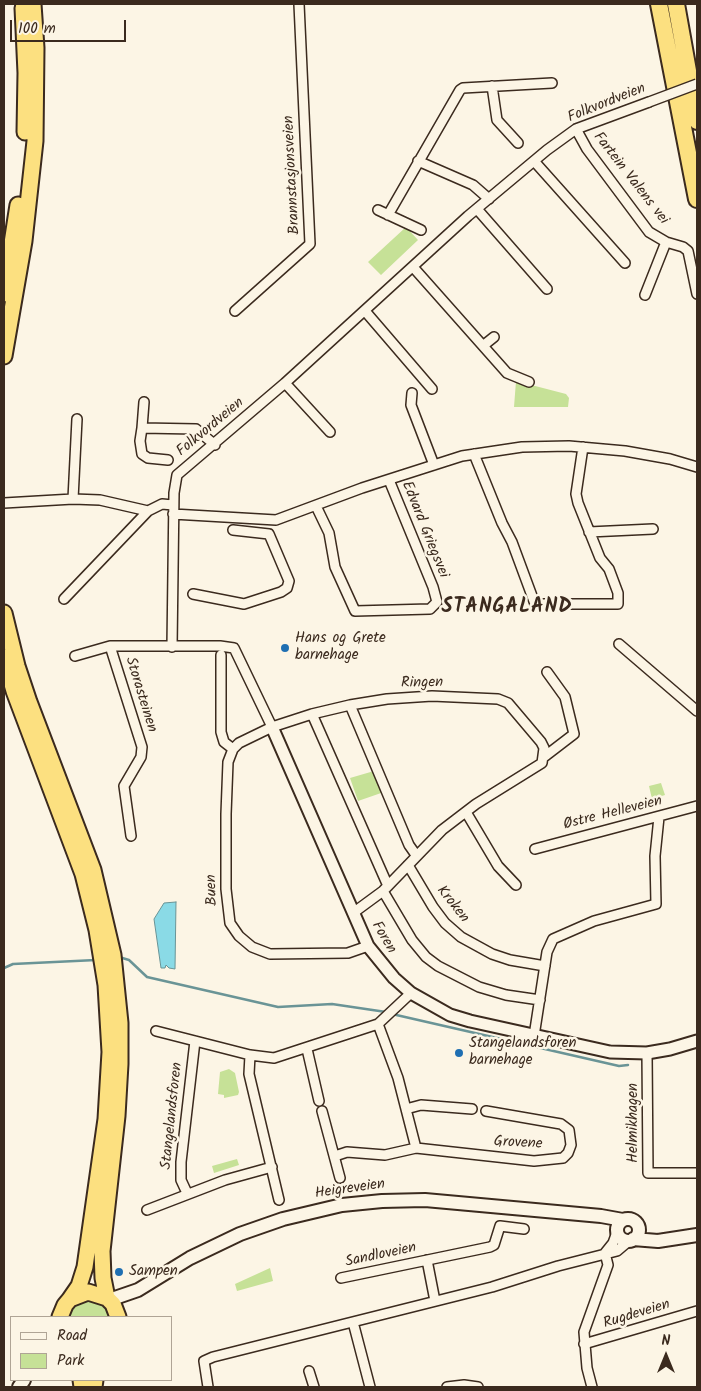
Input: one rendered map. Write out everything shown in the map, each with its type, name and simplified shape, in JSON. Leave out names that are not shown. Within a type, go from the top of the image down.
[{"type":"highway","points":[[4,294],[16,220],[25,131],[26,73],[23,4]]},
{"type":"highway","points":[[4,356],[24,241],[35,141],[36,58],[33,4]]},
{"type":"highway","points":[[659,4],[697,199]]},
{"type":"highway","points":[[676,4],[697,121]]},
{"type":"highway","points":[[4,613],[17,666],[93,870],[111,984],[120,1023],[117,1116],[102,1251],[103,1278],[108,1299],[119,1316]]},
{"type":"highway","points":[[4,657],[14,692],[103,929]]},
{"type":"highway","points":[[60,1316],[65,1305],[79,1286],[85,1266],[106,1119],[110,1052],[111,984]]},
{"type":"highway","points":[[70,1299],[88,1292],[108,1299]]},
{"type":"main road","name":"Heigreveien","points":[[108,1299],[138,1290],[190,1258],[234,1236],[283,1219],[323,1209],[382,1201],[425,1200],[585,1215],[619,1227],[632,1220],[650,1234],[668,1239]]},
{"type":"main road","points":[[631,1240],[638,1232],[638,1226]]},
{"type":"main road","name":"Heigreveien","points":[[619,1227],[622,1238],[631,1240],[650,1241],[697,1235]]},
{"type":"main road","name":"Heigreveien","points":[[120,1316],[138,1290]]},
{"type":"street","name":"Brannstasjonsveien","points":[[235,311],[310,244],[299,4]]},
{"type":"street","points":[[388,215],[460,90],[492,86],[552,83]]},
{"type":"street","name":"Folkvordveien","points":[[172,646],[173,510],[177,475],[215,445],[285,383],[477,209],[534,161],[576,129],[697,84]]},
{"type":"street","points":[[492,86],[497,120],[518,143]]},
{"type":"street","name":"Fartein Valens vei","points":[[576,129],[587,149],[649,232],[666,242],[683,247],[688,251],[697,294]]},
{"type":"street","points":[[534,161],[625,263]]},
{"type":"street","points":[[418,162],[473,185],[489,199]]},
{"type":"street","points":[[477,209],[547,289]]},
{"type":"street","points":[[378,210],[421,230]]},
{"type":"street","name":"Fartein Valens vei","points":[[645,295],[666,242]]},
{"type":"street","points":[[413,267],[507,373],[529,382]]},
{"type":"street","points":[[364,311],[432,389]]},
{"type":"street","points":[[484,345],[494,337]]},
{"type":"street","points":[[285,383],[330,432]]},
{"type":"street","points":[[412,393],[411,405],[434,465]]},
{"type":"street","points":[[144,402],[140,441],[142,454],[148,458],[168,460]]},
{"type":"street","points":[[73,499],[78,420]]},
{"type":"street","points":[[142,428],[196,429],[215,445]]},
{"type":"street","name":"Edvard Griegsvei","points":[[173,510],[266,521],[288,518],[316,506],[434,465],[474,454],[532,446],[583,447],[653,456],[697,467]]},
{"type":"street","points":[[474,454],[502,523],[512,542],[535,604],[618,604],[618,594],[609,569],[600,558],[576,494],[583,447]]},
{"type":"street","name":"Edvard Griegsvei","points":[[316,506],[329,533],[335,567],[355,611],[430,609],[437,602],[433,587],[402,517],[389,480]]},
{"type":"street","points":[[4,503],[73,499],[100,500],[148,511]]},
{"type":"street","points":[[64,599],[148,511],[162,504],[173,510]]},
{"type":"street","points":[[589,532],[653,529]]},
{"type":"street","points":[[193,594],[244,604],[281,592],[287,588],[289,582],[269,534],[233,530]]},
{"type":"street","points":[[619,644],[697,712]]},
{"type":"street","points":[[75,656],[110,646],[172,646]]},
{"type":"street","name":"Storasteinen","points":[[110,646],[142,747],[141,757],[124,786],[131,836]]},
{"type":"street","name":"Foren","points":[[172,646],[234,648],[272,727],[368,946],[394,978],[410,993],[450,1014],[534,1036],[610,1052],[647,1053],[670,1050],[697,1041]]},
{"type":"street","points":[[220,655],[221,732],[224,742],[233,749],[239,743],[272,727]]},
{"type":"street","points":[[353,913],[385,888],[416,855],[466,812],[537,768],[544,758],[574,734],[565,697],[547,672]]},
{"type":"street","name":"Ringen","points":[[272,727],[312,714],[386,699],[432,696],[498,699],[515,709],[541,742],[544,758]]},
{"type":"street","points":[[350,705],[381,781],[416,855]]},
{"type":"street","name":"Foren","points":[[312,714],[385,888],[412,940],[426,957],[438,966],[479,987],[506,995],[540,1000]]},
{"type":"street","name":"Buen","points":[[233,749],[228,762],[226,814],[226,908],[230,923],[239,936],[252,947],[270,954],[348,953],[368,946]]},
{"type":"street","name":"Østre Helleveien","points":[[535,849],[697,806]]},
{"type":"street","points":[[466,812],[498,866],[516,885]]},
{"type":"street","points":[[534,1036],[545,966],[549,946],[553,939],[594,921],[656,904],[655,856],[659,817]]},
{"type":"street","name":"Kroken","points":[[408,865],[433,907],[445,923],[461,937],[492,954],[510,960],[545,966]]},
{"type":"street","points":[[156,1030],[250,1055],[274,1058],[307,1049],[378,1024],[410,993]]},
{"type":"street","points":[[378,1024],[406,1109],[416,1148]]},
{"type":"street","name":"Stangelandsforen","points":[[187,1194],[181,1180],[181,1162],[195,1041]]},
{"type":"street","points":[[307,1049],[319,1101]]},
{"type":"street","name":"Helmikhagen","points":[[647,1053],[648,1173],[697,1173]]},
{"type":"street","points":[[250,1055],[249,1074],[279,1200]]},
{"type":"street","points":[[505,1103],[505,1113]]},
{"type":"street","points":[[406,1109],[421,1105],[472,1109]]},
{"type":"street","name":"Grovene","points":[[335,1156],[347,1152],[385,1155],[416,1148],[534,1161],[562,1158],[568,1153],[571,1144],[569,1130],[561,1124],[486,1111]]},
{"type":"street","points":[[322,1112],[340,1178]]},
{"type":"street","points":[[147,1210],[187,1194],[272,1167]]},
{"type":"street","name":"Sandloveien","points":[[341,1278],[490,1247],[494,1245],[500,1226],[524,1229]]},
{"type":"street","points":[[605,1253],[613,1243],[619,1227]]},
{"type":"street","points":[[208,1387],[204,1361],[213,1357],[435,1301],[617,1251],[631,1240]]},
{"type":"street","points":[[592,1387],[584,1344],[584,1332],[608,1265],[605,1253]]},
{"type":"street","name":"Sandloveien","points":[[427,1260],[435,1301]]},
{"type":"street","name":"Rugdeveien","points":[[584,1344],[697,1311]]},
{"type":"street","points":[[352,1322],[370,1387]]},
{"type":"street","points":[[309,1371],[314,1387]]},
{"type":"street","points":[[447,1387],[464,1385],[478,1387]]},
{"type":"green space","points":[[406,227],[418,240],[381,275],[368,262]]},
{"type":"green space","points":[[516,381],[566,394],[569,398],[568,407],[514,407]]},
{"type":"green space","points":[[374,771],[384,792],[358,801],[350,778]]},
{"type":"green space","points":[[661,783],[665,795],[652,799],[649,786]]},
{"type":"green space","points":[[229,1069],[235,1073],[239,1092],[238,1095],[224,1098],[224,1095],[218,1094],[220,1072]]},
{"type":"green space","points":[[237,1159],[239,1165],[214,1173],[212,1166]]},
{"type":"green space","points":[[270,1268],[273,1281],[237,1291],[235,1284]]},
{"type":"green space","points":[[86,1300],[99,1302],[104,1305],[110,1316],[69,1316],[74,1306]]},
{"type":"water","points":[[176,902],[175,969],[169,968],[166,965],[165,968],[161,968],[154,919],[164,903]]},
{"type":"waterway","points":[[119,957],[129,960],[147,977],[278,1007],[332,1004],[386,1012]]},
{"type":"waterway","points":[[4,968],[13,964],[96,960]]},
{"type":"waterway","points":[[392,1014],[619,1066],[628,1065]]},
{"type":"place","name":"Hans og Grete barnehage","points":[[285,648]]},
{"type":"place","name":"Stangelandsforen barnehage","points":[[459,1053]]},
{"type":"place","name":"Sampen","points":[[119,1272]]},
{"type":"district","name":"STANGALAND","points":[[507,609]]}]
